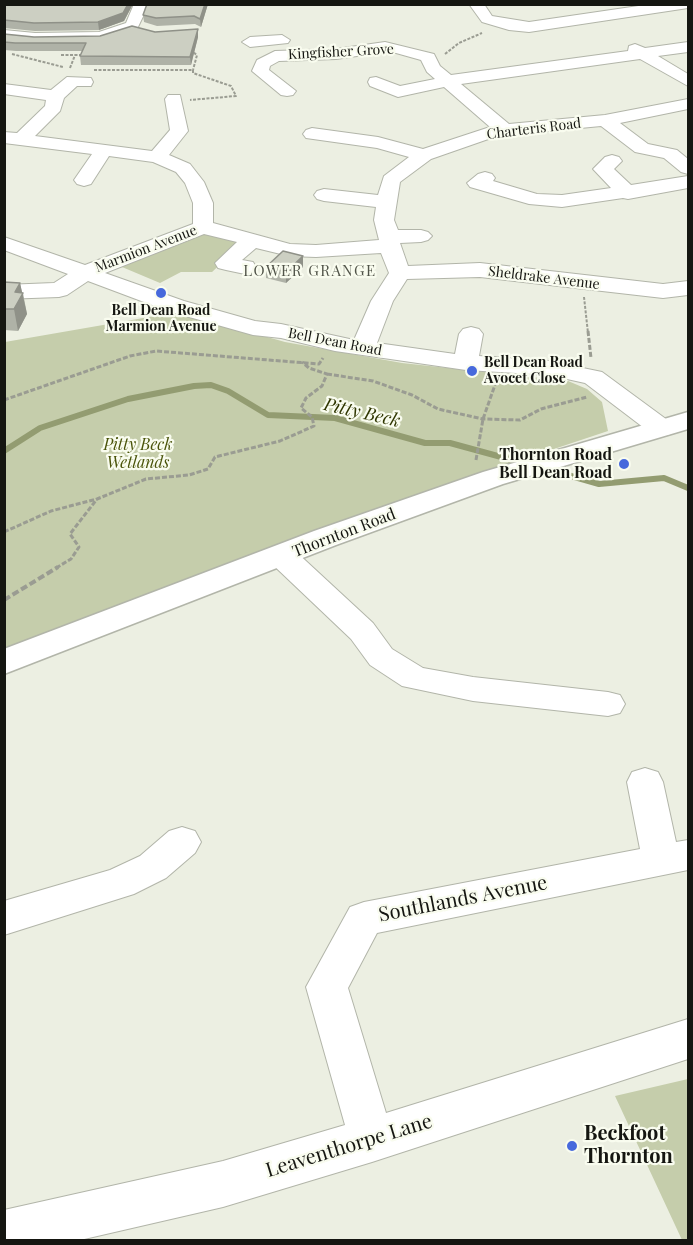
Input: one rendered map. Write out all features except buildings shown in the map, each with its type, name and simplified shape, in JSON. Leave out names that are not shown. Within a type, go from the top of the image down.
[{"type":"main road","name":"Thornton Road","points":[[4,662],[282,556],[485,469],[558,459],[688,420]]},
{"type":"street","points":[[132,26],[142,4]]},
{"type":"street","points":[[476,4],[487,19],[529,27],[686,4]]},
{"type":"street","points":[[4,35],[35,38],[101,37],[132,26],[148,30]]},
{"type":"street","points":[[602,35],[643,53],[688,81]]},
{"type":"street","name":"Kingfisher Grove","points":[[287,91],[260,71],[270,44],[336,54],[373,48],[383,36],[420,53],[447,81],[505,130]]},
{"type":"street","points":[[101,37],[114,47],[124,48]]},
{"type":"street","points":[[376,82],[398,92],[447,81],[688,47]]},
{"type":"street","points":[[486,62],[576,50]]},
{"type":"street","points":[[532,56],[546,67]]},
{"type":"street","points":[[12,138],[54,107],[55,96],[84,73]]},
{"type":"street","points":[[4,89],[55,96]]},
{"type":"street","points":[[157,157],[179,131],[174,100]]},
{"type":"street","name":"Charteris Road","points":[[400,273],[384,220],[386,202],[391,180],[424,155],[494,131],[605,120],[688,104]]},
{"type":"street","points":[[633,116],[669,143],[688,168]]},
{"type":"street","points":[[605,120],[642,148],[669,143]]},
{"type":"street","points":[[312,135],[378,143],[424,155]]},
{"type":"street","name":"Marmion Avenue","points":[[4,292],[59,290],[87,272],[203,227],[203,203],[194,182],[183,168],[157,157],[12,138]]},
{"type":"street","points":[[84,180],[103,151]]},
{"type":"street","points":[[612,161],[603,169],[628,193]]},
{"type":"street","points":[[484,178],[477,183],[536,200],[562,201],[628,193],[688,182]]},
{"type":"street","points":[[324,195],[386,202]]},
{"type":"street","points":[[203,227],[288,250],[316,251],[421,236]]},
{"type":"street","points":[[245,267],[226,263],[251,241]]},
{"type":"street","name":"Bell Dean Road","points":[[4,243],[176,306],[253,328],[281,331],[335,344],[466,363],[549,368],[594,386],[662,428]]},
{"type":"street","name":"Sheldrake Avenue","points":[[400,273],[553,270],[587,284],[663,291],[688,288]]},
{"type":"street","points":[[363,348],[382,301],[400,273]]},
{"type":"street","points":[[466,363],[471,334]]},
{"type":"street","points":[[282,556],[362,630],[381,657],[414,678],[473,689],[608,704]]},
{"type":"street","points":[[645,782],[675,858]]},
{"type":"street","points":[[4,918],[120,883],[153,867],[182,842]]},
{"type":"street","name":"Southlands Avenue","points":[[372,1140],[327,987],[364,919],[675,858]]},
{"type":"street","name":"Leaventhorpe Lane","points":[[4,1234],[223,1184],[372,1140],[688,1039]]},
{"type":"path","points":[[429,60],[444,55],[459,42],[509,25]]},
{"type":"path","points":[[187,50],[196,52],[197,55]]},
{"type":"path","points":[[4,53],[84,73],[193,70]]},
{"type":"path","points":[[18,55],[41,55]]},
{"type":"path","points":[[52,55],[85,55]]},
{"type":"path","points":[[70,68],[75,55]]},
{"type":"path","points":[[187,55],[197,55]]},
{"type":"path","points":[[193,70],[197,55]]},
{"type":"path","points":[[174,100],[236,96],[231,86],[193,73],[193,70]]},
{"type":"path","points":[[302,362],[309,368],[327,374],[373,381],[411,395],[438,409],[483,419],[520,420],[594,386],[584,300],[587,284]]},
{"type":"path","points":[[4,400],[130,356],[156,351],[319,364],[335,344]]},
{"type":"path","points":[[485,469],[483,419],[499,373]]},
{"type":"path","points":[[4,532],[51,511],[97,499],[146,479],[189,475],[208,468],[215,457],[280,441],[314,426],[312,417],[301,408],[306,399],[322,386],[327,374]]},
{"type":"path","points":[[4,600],[71,559],[79,547],[70,534],[97,499]]},
{"type":"green space","points":[[208,232],[242,244],[212,272],[181,272],[160,283],[122,267],[123,263]]},
{"type":"green space","name":"Pitty Beck Wetlands","points":[[178,312],[285,342],[402,363],[568,381],[587,389],[602,402],[608,431],[380,507],[5,648],[5,342]]},
{"type":"green space","points":[[688,1079],[688,1240],[682,1240],[615,1096]]},
{"type":"waterway","name":"Pitty Beck","points":[[4,451],[40,428],[128,399],[194,386],[211,385],[228,391],[268,415],[335,418],[425,443],[450,443],[527,464]]},
{"type":"waterway","name":"Pitty Beck","points":[[543,468],[599,484],[664,478],[688,488]]},
{"type":"place","name":"Bell Dean Road Marmion Avenue","points":[[161,293]]},
{"type":"place","name":"Bell Dean Road Avocet Close","points":[[472,371]]},
{"type":"place","name":"Thornton Road Bell Dean Road","points":[[624,464]]},
{"type":"place","name":"Beckfoot Thornton","points":[[572,1146]]},
{"type":"district","name":"LOWER GRANGE","points":[[310,271]]}]
